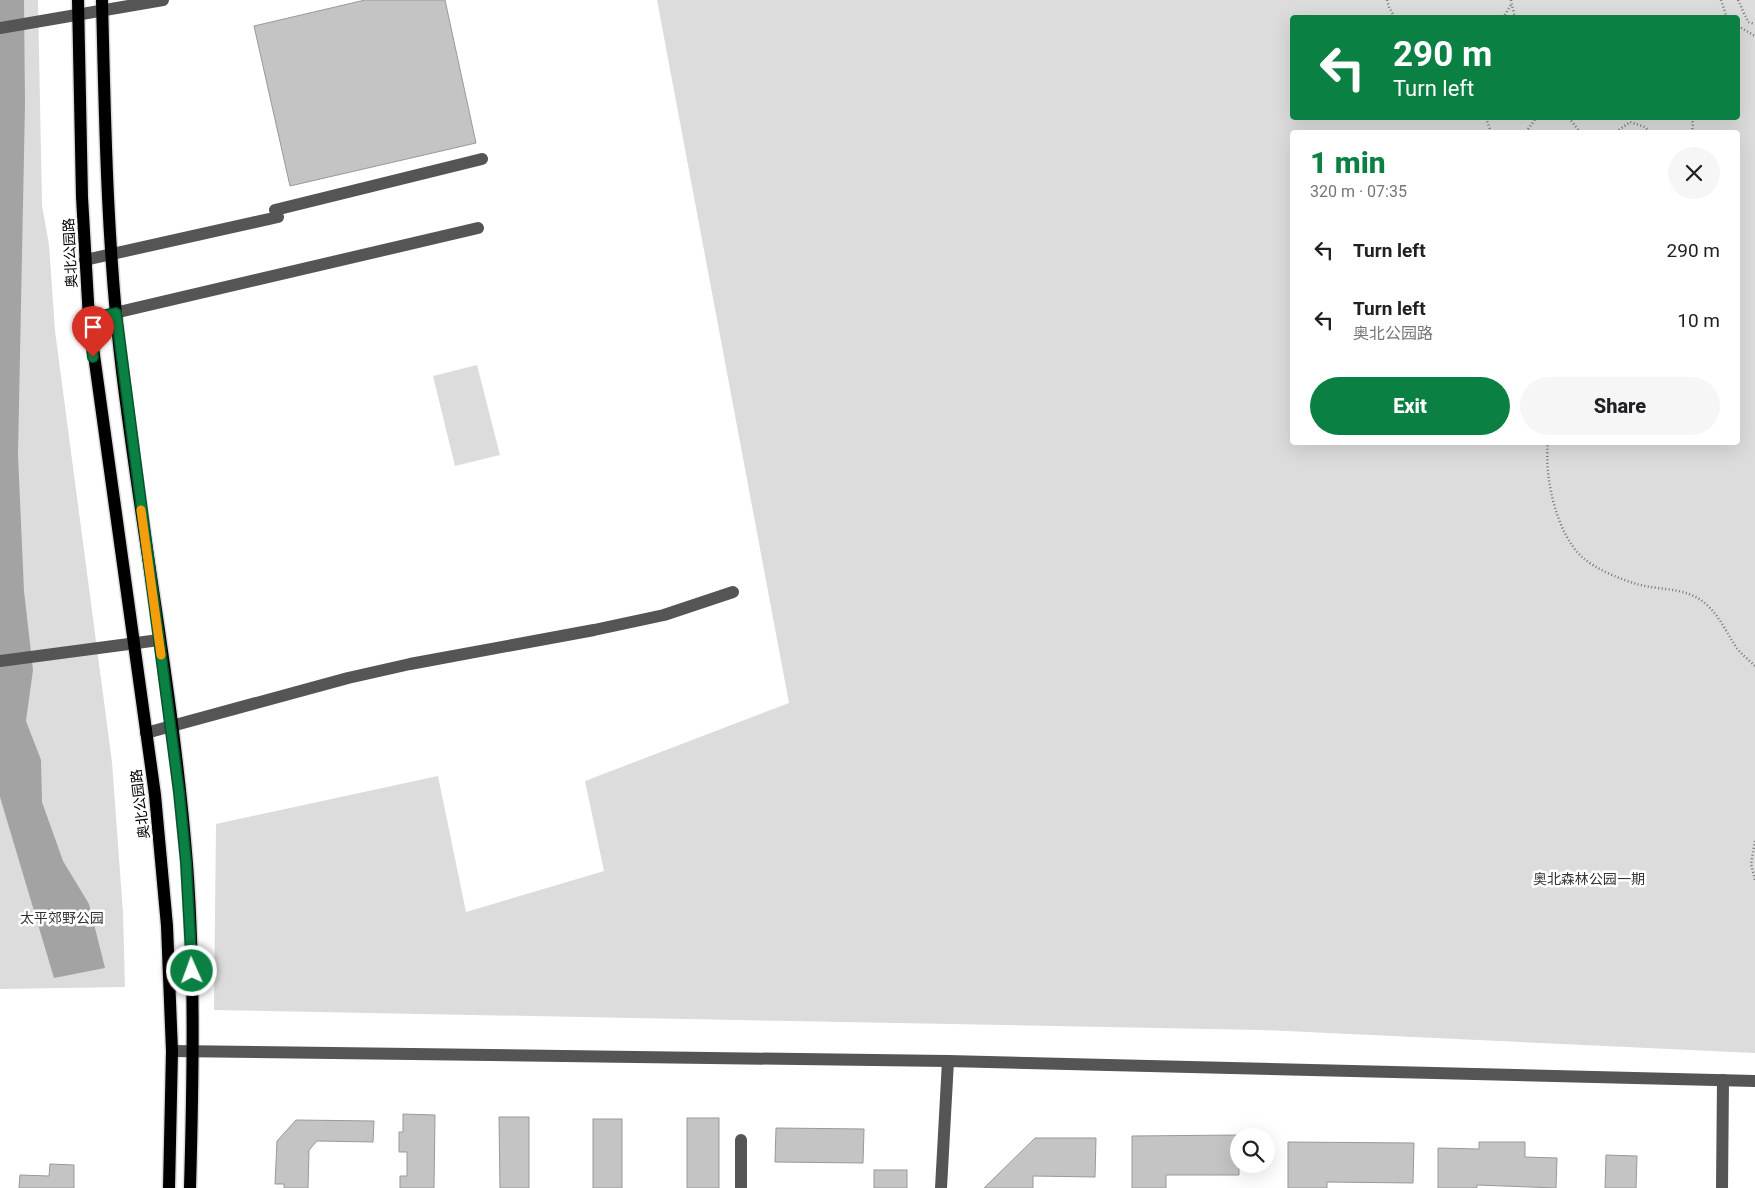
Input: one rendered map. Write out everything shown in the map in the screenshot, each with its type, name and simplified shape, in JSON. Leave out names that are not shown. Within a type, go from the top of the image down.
[{"type":"main road","name":"奥北公园路","points":[[78,0],[85,260],[89,319],[134,643],[163,873],[171,986],[172,1051],[169,1188]]},
{"type":"main road","points":[[102,5],[110,255],[171,726],[186,862],[192,978],[193,1051],[190,1188]]},
{"type":"street","points":[[0,28],[78,14],[102,5],[163,0]]},
{"type":"street","points":[[85,260],[278,217],[276,210],[482,159]]},
{"type":"street","points":[[89,319],[478,228]]},
{"type":"street","points":[[146,733],[348,678],[410,664],[664,615],[733,592]]},
{"type":"street","points":[[0,661],[159,640]]},
{"type":"street","points":[[172,1051],[948,1061],[1755,1081]]},
{"type":"street","points":[[941,1188],[948,1061]]},
{"type":"street","points":[[1722,1188],[1723,1080]]},
{"type":"street","points":[[741,1140],[741,1188]]},
{"type":"path","points":[[1387,0],[1388,7],[1394,15]]},
{"type":"path","points":[[1721,0],[1726,15]]},
{"type":"path","points":[[1738,0],[1748,22],[1755,24]]},
{"type":"path","points":[[1505,15],[1512,2]]},
{"type":"path","points":[[1512,2],[1514,15]]},
{"type":"path","points":[[1740,27],[1755,36]]},
{"type":"path","points":[[1571,120],[1578,130]]},
{"type":"path","points":[[1619,130],[1630,122],[1645,127],[1648,130]]},
{"type":"path","points":[[1548,445],[1546,459],[1555,510],[1570,541],[1582,556],[1599,568],[1636,584],[1689,594],[1713,609],[1738,649],[1755,666]]},
{"type":"path","points":[[1755,841],[1751,864],[1755,880]]},
{"type":"green space","name":"太平郊野公园","points":[[0,0],[38,0],[42,205],[49,245],[55,331],[112,762],[123,913],[125,987],[0,989]]},
{"type":"green space","name":"奥北森林公园一期","points":[[657,0],[1755,0],[1755,1053],[1262,1030],[214,1010],[216,824],[438,776],[466,912],[604,871],[585,781],[789,703]]},
{"type":"green space","points":[[477,365],[500,455],[455,466],[433,376]]},
{"type":"shaded area","points":[[0,0],[24,0],[25,104],[18,455],[24,591],[33,670],[26,721],[41,760],[42,802],[63,861],[89,904],[105,968],[54,978],[0,797]]},
{"type":"building","points":[[365,0],[445,0],[476,143],[290,186],[254,26]]},
{"type":"building","points":[[403,1114],[435,1115],[434,1188],[400,1188],[400,1176],[407,1176],[407,1152],[399,1152],[399,1132],[403,1132]]},
{"type":"building","points":[[499,1117],[529,1117],[529,1188],[500,1188]]},
{"type":"building","points":[[687,1118],[719,1118],[719,1188],[687,1188]]},
{"type":"building","points":[[593,1119],[622,1119],[622,1188],[593,1188]]},
{"type":"building","points":[[296,1120],[374,1121],[373,1142],[317,1141],[309,1150],[308,1188],[284,1188],[284,1184],[275,1184],[277,1141]]},
{"type":"building","points":[[776,1128],[864,1129],[863,1163],[775,1162]]},
{"type":"building","points":[[1230,1135],[1230,1173],[1239,1173],[1239,1175],[1166,1175],[1166,1188],[1132,1188],[1132,1136]]},
{"type":"building","points":[[1035,1138],[1096,1138],[1095,1177],[1033,1176],[1033,1188],[984,1188]]},
{"type":"building","points":[[1288,1142],[1414,1143],[1413,1183],[1327,1182],[1327,1188],[1288,1188]]},
{"type":"building","points":[[1479,1142],[1525,1142],[1525,1157],[1557,1158],[1556,1188],[1477,1185],[1477,1188],[1438,1188],[1438,1148],[1479,1149]]},
{"type":"building","points":[[1606,1155],[1637,1156],[1636,1188],[1605,1188]]},
{"type":"building","points":[[50,1164],[74,1165],[74,1188],[19,1188],[20,1175],[49,1176]]},
{"type":"building","points":[[874,1170],[907,1170],[907,1188],[874,1188]]},
{"type":"slow traffic","points":[[141,510],[161,655]]},
{"type":"route","points":[[93,357],[89,319],[116,313],[122,372],[179,792],[191,926],[192,971]]}]
